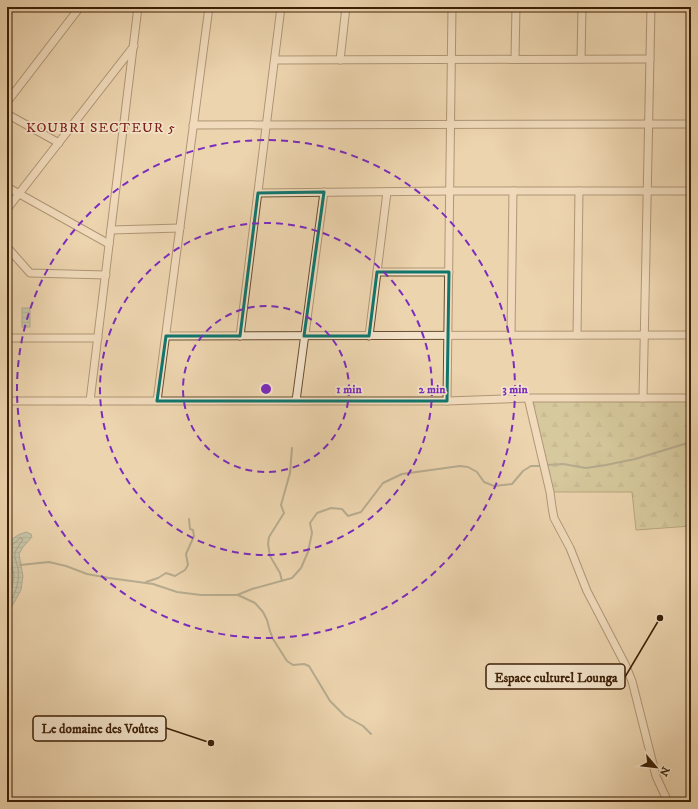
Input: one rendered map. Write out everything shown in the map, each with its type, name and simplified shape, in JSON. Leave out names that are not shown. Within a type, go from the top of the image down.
[{"type":"street","points":[[7,102],[80,7]]},
{"type":"street","points":[[90,401],[138,7]]},
{"type":"street","points":[[157,401],[209,7]]},
{"type":"street","points":[[240,336],[281,7]]},
{"type":"street","points":[[340,60],[346,7]]},
{"type":"street","points":[[447,401],[452,7]]},
{"type":"street","points":[[515,59],[516,7]]},
{"type":"street","points":[[581,59],[582,7]]},
{"type":"street","points":[[643,398],[651,7]]},
{"type":"street","points":[[7,210],[134,46]]},
{"type":"street","points":[[275,60],[650,59]]},
{"type":"street","points":[[7,114],[59,143]]},
{"type":"street","points":[[193,125],[691,124]]},
{"type":"street","points":[[7,187],[109,244]]},
{"type":"street","points":[[511,336],[513,191]]},
{"type":"street","points":[[577,335],[579,191]]},
{"type":"street","points":[[258,193],[691,191]]},
{"type":"street","points":[[296,401],[324,192]]},
{"type":"street","points":[[369,336],[387,192]]},
{"type":"street","points":[[111,230],[180,228]]},
{"type":"street","points":[[7,247],[30,273],[106,276]]},
{"type":"street","points":[[377,272],[449,272]]},
{"type":"street","points":[[166,336],[691,335]]},
{"type":"street","points":[[7,338],[98,338]]},
{"type":"street","points":[[7,401],[447,401],[528,398],[691,398]]},
{"type":"street","points":[[528,398],[550,492],[554,518],[570,548],[587,591],[626,664],[632,681],[656,776],[668,802]]},
{"type":"highlighted area","points":[[324,192],[304,336],[369,336],[377,272],[449,272],[447,401],[157,401],[166,336],[240,336],[258,193]]},
{"type":"green space","points":[[528,398],[691,398],[691,526],[636,530],[632,492],[550,492]]},
{"type":"water","points":[[22,308],[30,308],[30,327],[22,327]]},
{"type":"water","points":[[26,532],[31,534],[32,537],[19,554],[23,576],[21,590],[10,610],[7,612],[7,542]]},
{"type":"waterway","points":[[546,465],[563,464],[586,468],[606,465],[635,459],[691,442]]},
{"type":"waterway","points":[[282,581],[280,573],[270,556],[268,544],[269,537],[284,513],[281,505],[290,473],[292,448]]},
{"type":"waterway","points":[[20,565],[49,562],[66,566],[87,574],[153,584],[177,592],[201,595],[237,595],[252,589],[292,578],[301,568],[308,552],[312,533],[310,523],[317,513],[331,508],[342,509],[348,516],[361,512],[383,483],[402,474],[460,466],[468,467],[477,472],[484,482],[494,486],[512,484],[523,471],[531,466],[542,466]]},
{"type":"waterway","points":[[146,582],[158,578],[166,573],[175,576],[185,570],[188,565],[186,554],[194,536],[193,530],[190,529],[189,519]]},
{"type":"waterway","points":[[238,595],[255,603],[263,612],[273,639],[287,661],[293,665],[304,664],[309,666],[330,701],[345,716],[363,726],[371,734]]},
{"type":"waterway","points":[[7,793],[13,802]]},
{"type":"place","name":"Espace culturel Lounga","points":[[660,618]]},
{"type":"place","name":"Le domaine des Voûtes","points":[[211,743]]},
{"type":"district","name":"KOUBRI SECTEUR 5","points":[[101,128]]}]
